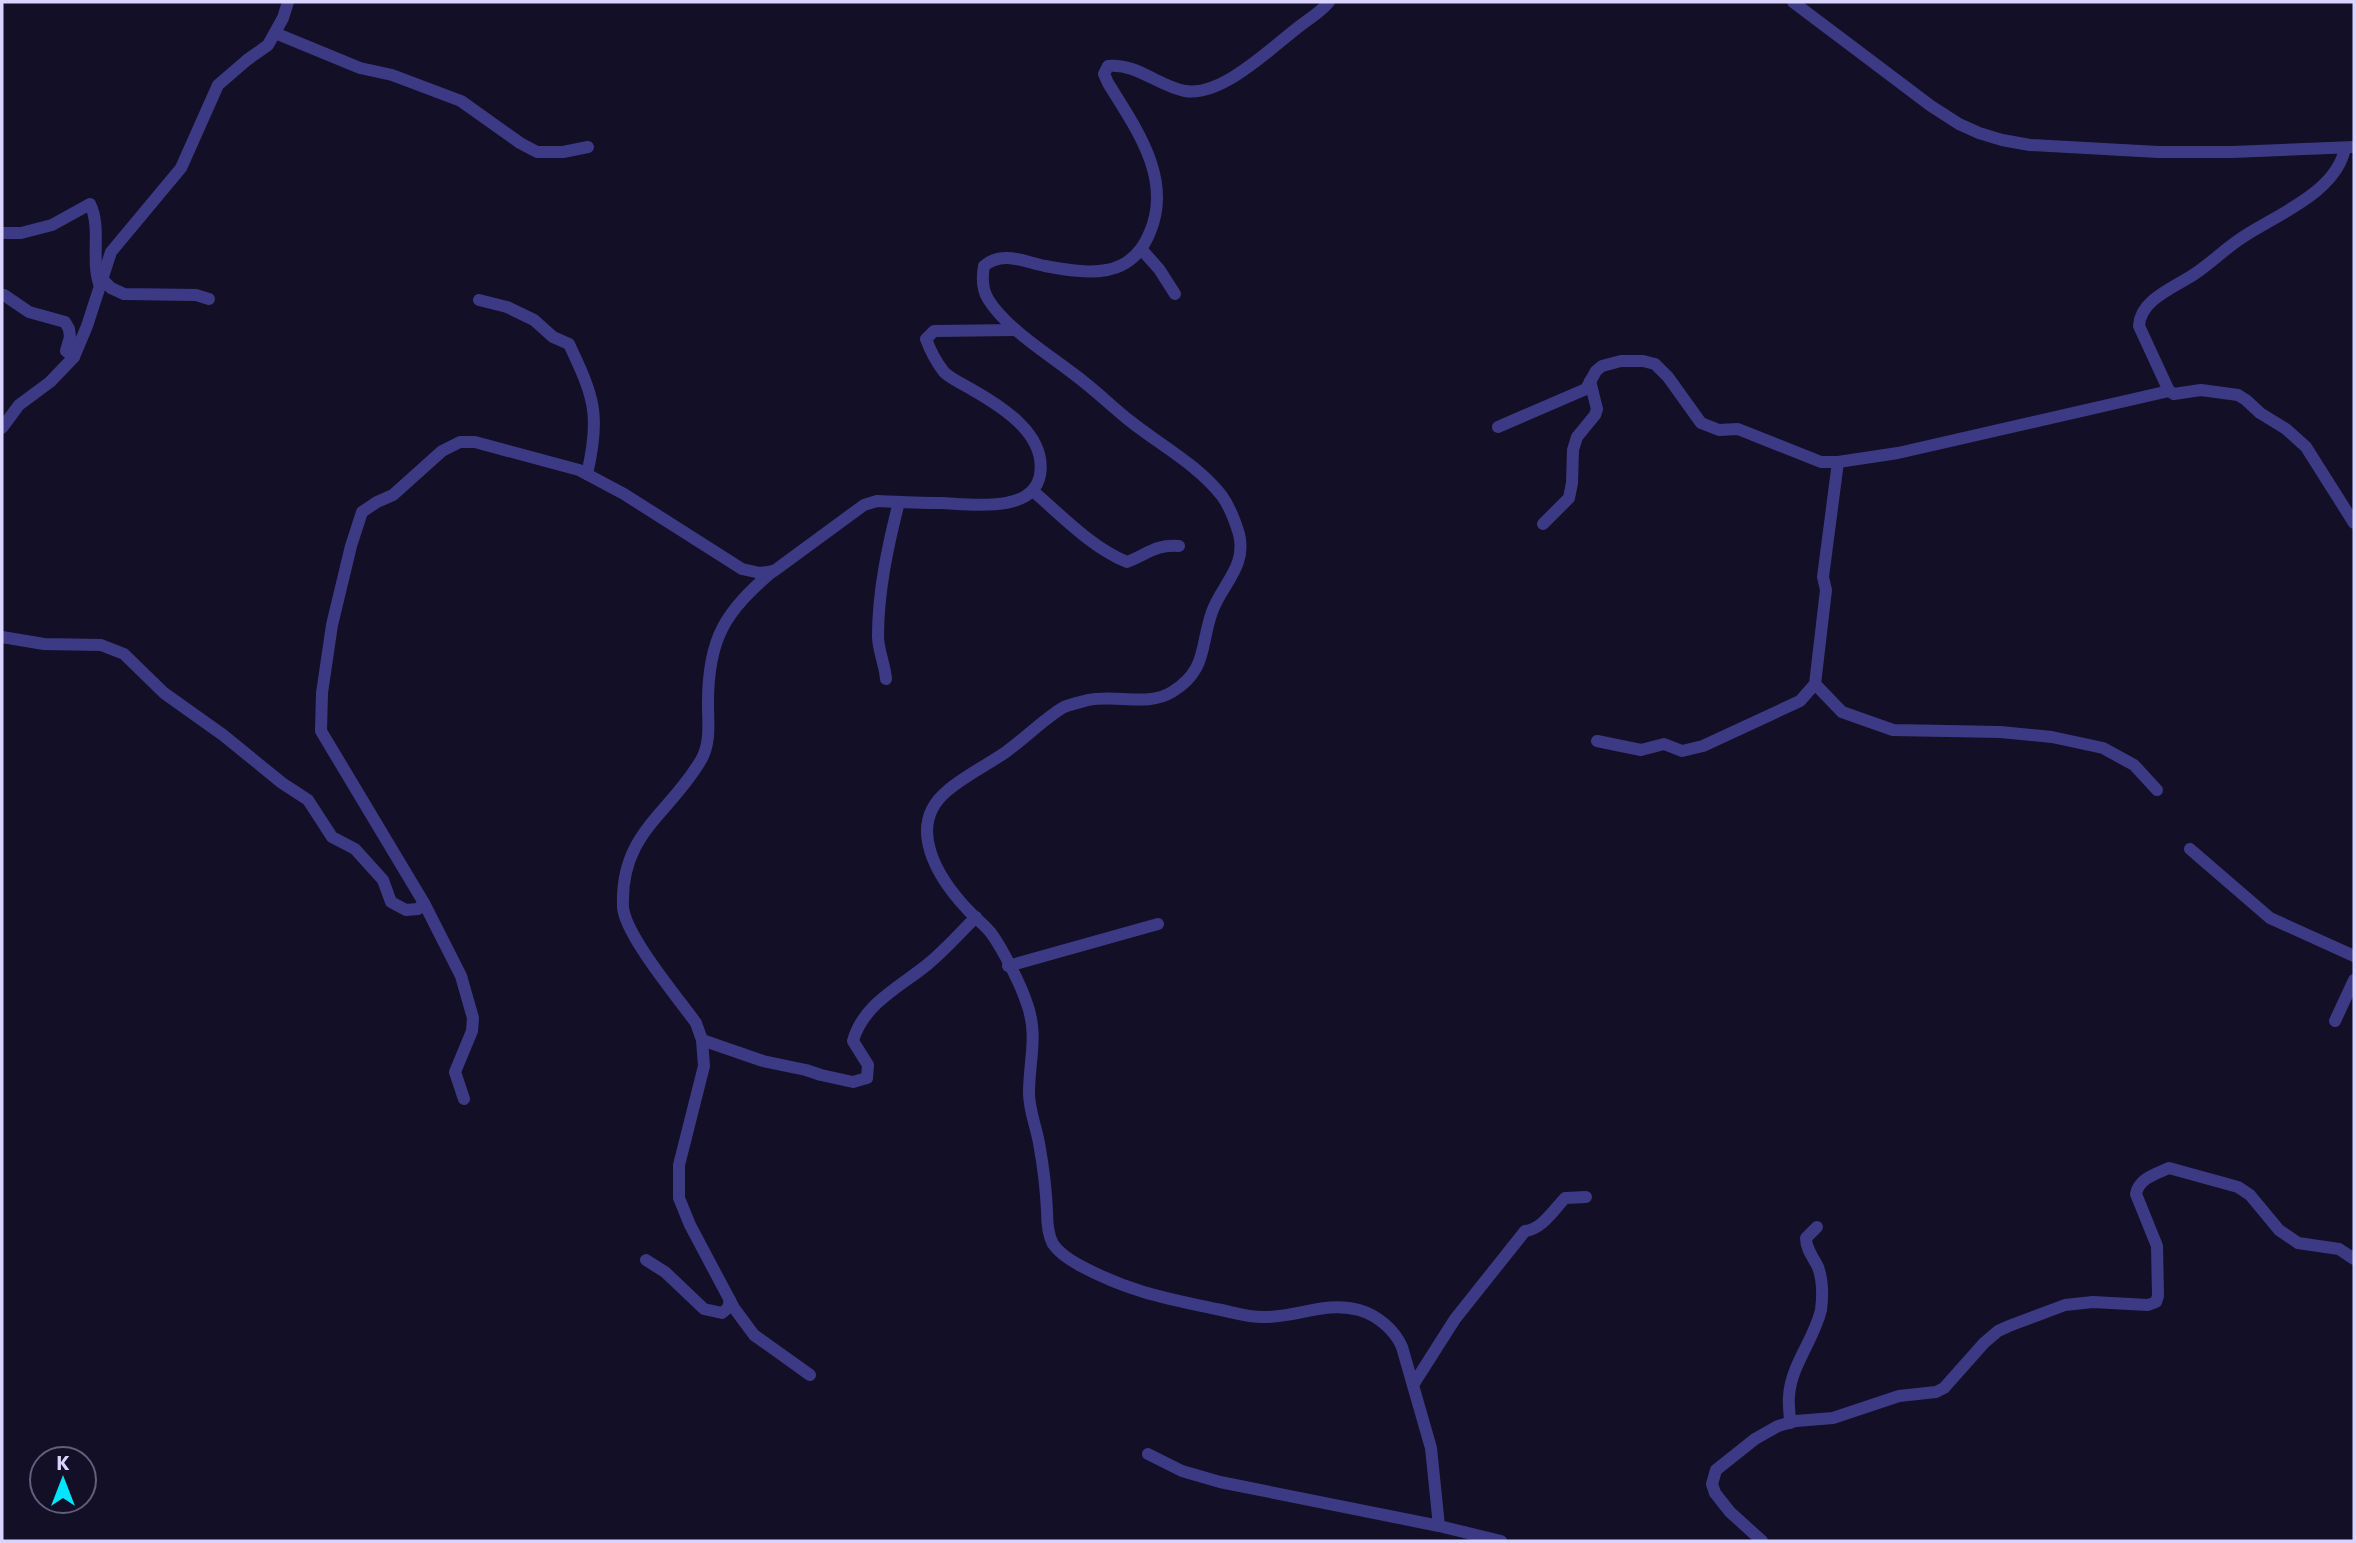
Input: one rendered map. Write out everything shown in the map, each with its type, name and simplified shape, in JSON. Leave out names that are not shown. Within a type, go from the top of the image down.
[{"type":"street","points":[[2,428],[19,405],[50,382],[74,357],[111,251],[181,168],[218,85],[268,45],[283,18],[288,2]]},
{"type":"street","points":[[1329,2],[1246,68],[1203,90],[1186,91],[1123,66],[1108,66],[1104,74],[1143,140],[1153,173],[1156,214],[1142,250],[1126,264],[1108,270],[1071,269],[1015,258],[996,259],[984,266],[982,277],[988,299],[1016,330],[1159,444],[1185,461],[1214,487],[1230,509],[1240,538],[1240,554],[1235,573],[1212,611],[1201,661],[1195,671],[1176,689],[1160,698],[1099,698],[1062,708],[1017,744],[948,790],[933,807],[925,829],[932,857],[945,881],[994,937],[1024,993],[1032,1019],[1034,1042],[1030,1100],[1039,1143],[1051,1241],[1060,1252],[1078,1265],[1135,1291],[1238,1315],[1266,1317],[1321,1308],[1347,1307],[1359,1310],[1386,1325],[1399,1339],[1431,1448],[1439,1526]]},
{"type":"street","points":[[1793,2],[1931,106],[1959,124],[2002,140],[2030,145],[2158,152],[2350,147]]},
{"type":"street","points":[[275,33],[360,68],[392,75],[461,100],[520,143],[537,152],[563,152],[588,147]]},
{"type":"street","points":[[2350,147],[2332,176],[2310,195],[2162,294],[2147,306],[2140,316],[2139,326],[2169,391],[2174,394],[2201,390],[2238,395],[2246,400],[2260,413],[2292,433],[2306,447],[2354,523]]},
{"type":"street","points":[[2,233],[21,233],[52,225],[90,204],[96,244],[94,272],[101,283],[124,294],[196,295],[209,299]]},
{"type":"street","points":[[1142,250],[1159,269],[1175,294]]},
{"type":"street","points":[[4,295],[29,312],[65,322],[70,337],[66,351],[74,357]]},
{"type":"street","points":[[479,300],[508,307],[534,320],[553,337],[569,344],[589,386],[596,419],[587,474]]},
{"type":"street","points":[[810,1376],[754,1335],[730,1300],[678,1198],[679,1165],[704,1066],[702,1040],[696,1023],[632,934],[623,909],[627,866],[642,832],[702,759],[708,741],[708,700],[714,644],[725,621],[746,594],[863,505],[877,501],[994,505],[1016,500],[1032,491],[1039,481],[1042,464],[1038,449],[1028,433],[999,405],[945,373],[926,339],[934,331],[1016,330]]},
{"type":"street","points":[[1498,427],[1586,389],[1602,366],[1621,361],[1655,364],[1668,377],[1700,423],[1719,430],[1738,429],[1821,462],[1898,453],[2169,391]]},
{"type":"street","points":[[1543,524],[1569,498],[1573,483],[1573,450],[1577,437],[1597,409],[1590,381]]},
{"type":"street","points":[[464,1099],[455,1072],[472,1031],[473,1018],[461,976],[424,903],[321,731],[322,693],[332,625],[362,512],[393,495],[442,451],[460,442],[475,442],[579,470],[624,494],[742,569],[760,573],[774,571]]},
{"type":"street","points":[[1597,741],[1641,750],[1664,744],[1682,751],[1693,749],[1800,701],[1815,684],[1826,590],[1823,577],[1838,462]]},
{"type":"street","points":[[1032,491],[1090,540],[1127,562],[1152,549],[1166,545],[1179,547]]},
{"type":"street","points":[[886,679],[878,639],[890,540],[900,502]]},
{"type":"street","points":[[2,637],[44,644],[101,645],[124,654],[164,693],[308,800],[332,837],[355,849],[383,880],[391,902],[406,910],[418,909],[424,903]]},
{"type":"street","points":[[1815,684],[1842,712],[1893,730],[2000,732],[2052,737],[2103,748],[2134,765],[2157,790]]},
{"type":"street","points":[[2190,849],[2270,918],[2354,956]]},
{"type":"street","points":[[702,1040],[763,1061],[821,1075],[853,1082],[867,1078],[868,1065],[853,1041],[857,1026],[876,1004],[937,957],[976,917]]},
{"type":"street","points":[[1009,966],[1158,924]]},
{"type":"street","points":[[2335,1021],[2354,981]]},
{"type":"street","points":[[1762,1541],[1730,1512],[1715,1493],[1712,1484],[1716,1470],[1755,1439],[1778,1426],[1833,1418],[1899,1396],[1936,1392],[1944,1388],[1998,1331],[2065,1306],[2093,1302],[2148,1305],[2155,1302],[2158,1286],[2157,1246],[2136,1194],[2138,1185],[2143,1180],[2169,1168],[2238,1187],[2250,1195],[2274,1224],[2298,1243],[2339,1249],[2354,1259]]},
{"type":"street","points":[[1413,1385],[1455,1319],[1525,1231],[1534,1230],[1565,1198],[1586,1197]]},
{"type":"street","points":[[1790,1423],[1789,1395],[1795,1370],[1821,1309],[1822,1284],[1819,1269],[1806,1244],[1806,1238],[1817,1227]]},
{"type":"street","points":[[646,1259],[666,1272],[704,1309],[722,1313],[728,1308],[730,1300]]},
{"type":"street","points":[[1148,1454],[1182,1471],[1220,1482],[1501,1541]]}]
